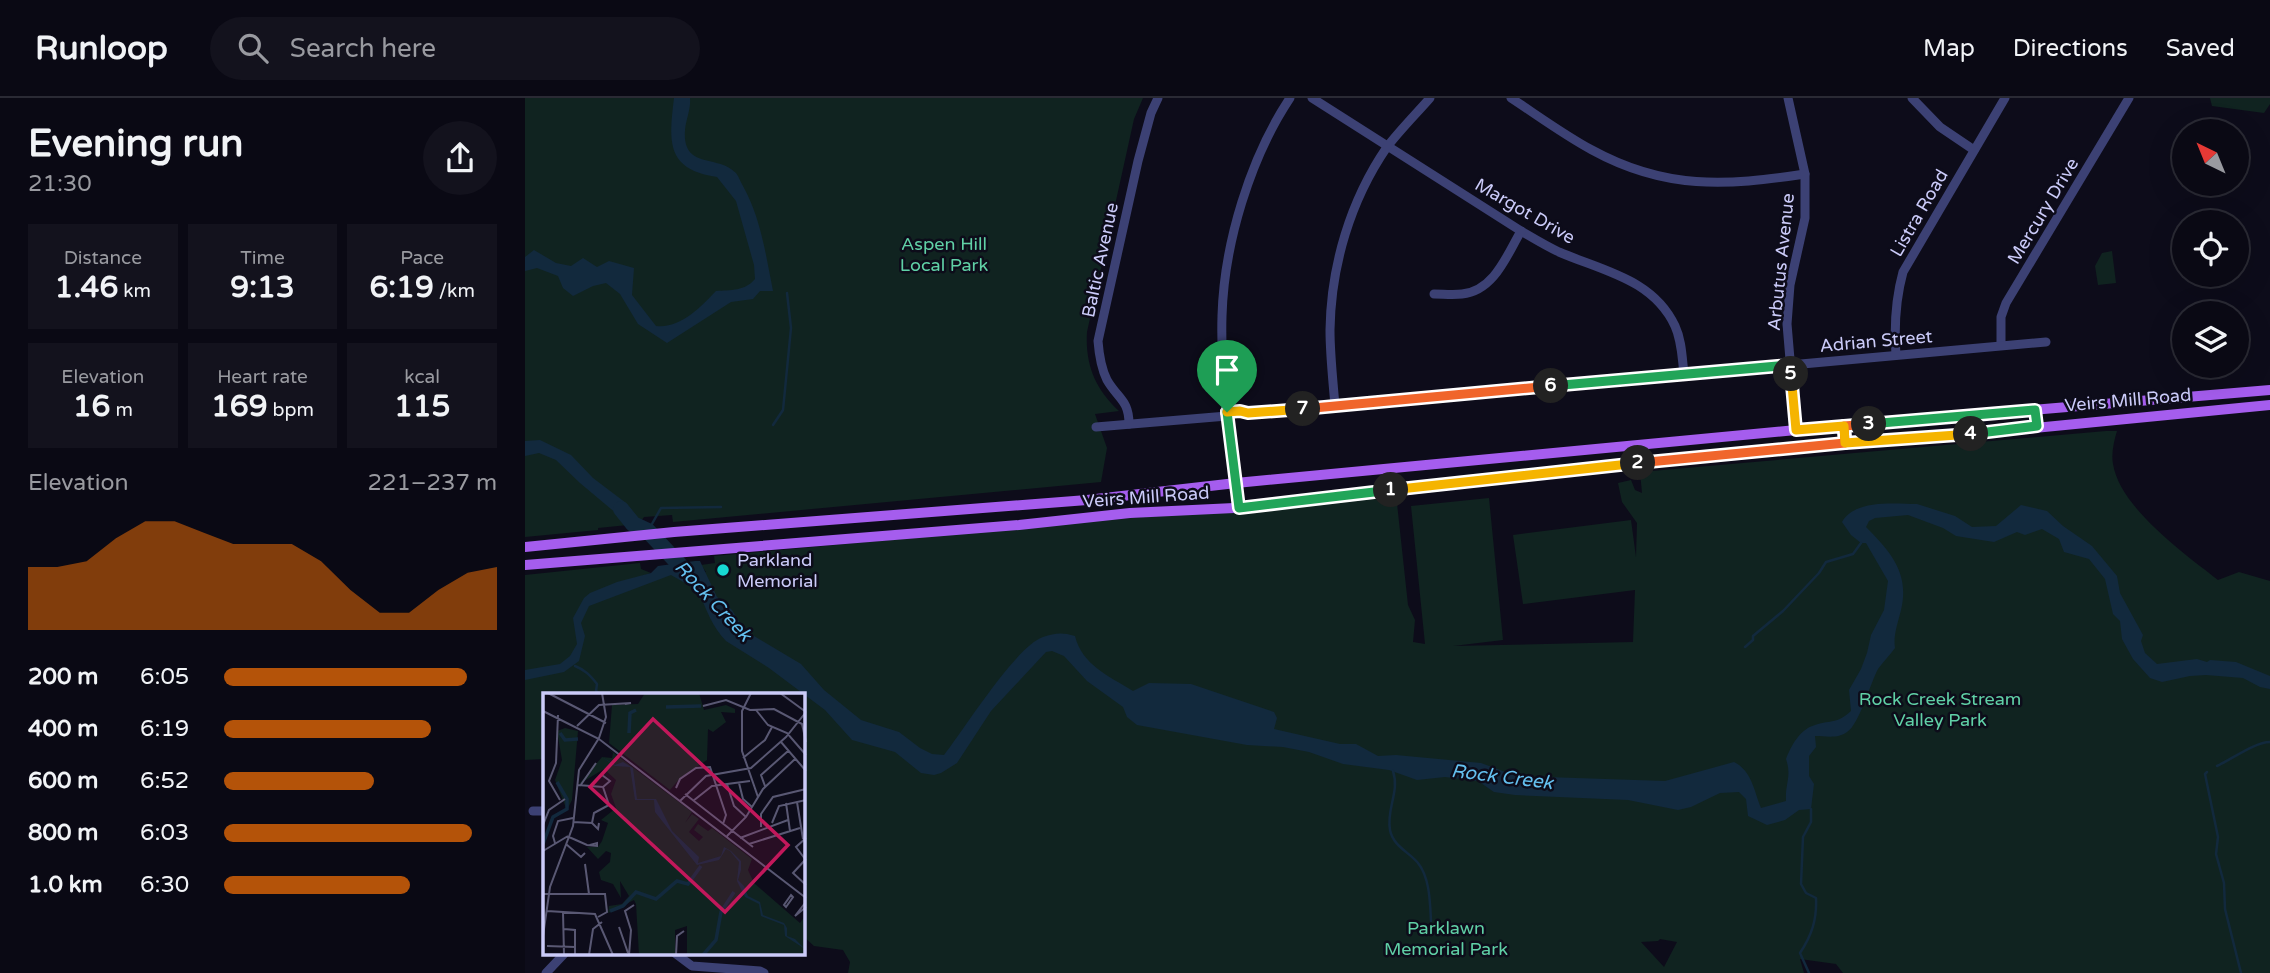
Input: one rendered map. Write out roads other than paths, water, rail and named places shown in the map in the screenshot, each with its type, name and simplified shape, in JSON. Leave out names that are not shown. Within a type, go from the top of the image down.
[{"type":"main road","name":"Veirs Mill Road","points":[[525,547],[1087,500],[1236,483],[1796,430],[2270,390]]},
{"type":"main road","name":"Veirs Mill Road","points":[[525,565],[1005,527],[1130,513],[1239,508],[1630,464],[2270,405]]},
{"type":"main road","points":[[2035,410],[2037,426]]},
{"type":"main road","points":[[1844,426],[1845,443]]},
{"type":"street","name":"Baltic Avenue","points":[[1129,424],[1129,410],[1107,379],[1098,341],[1138,161],[1151,113],[1158,98]]},
{"type":"street","points":[[1239,508],[1227,416],[1221,315],[1232,238],[1242,203],[1261,153],[1290,98]]},
{"type":"street","name":"Margot Drive","points":[[1312,98],[1521,231],[1556,251],[1631,281],[1650,292],[1664,307],[1675,326],[1680,340],[1684,374]]},
{"type":"street","points":[[1335,406],[1330,334],[1336,269],[1345,235],[1356,204],[1388,146],[1430,98]]},
{"type":"street","points":[[1511,98],[1591,150],[1618,163],[1665,177],[1720,184],[1805,174]]},
{"type":"street","name":"Arbutus Avenue","points":[[1788,98],[1805,174],[1805,218],[1790,285],[1787,324],[1796,430]]},
{"type":"street","points":[[1912,98],[1940,127],[1974,150]]},
{"type":"street","name":"Listra Road","points":[[1896,355],[1896,300],[1903,272],[2005,98]]},
{"type":"street","name":"Mercury Drive","points":[[2001,345],[2001,317],[2005,303],[2129,98]]},
{"type":"street","points":[[1434,294],[1464,294],[1484,287],[1496,274],[1521,231]]},
{"type":"street","name":"Adrian Street","points":[[1097,427],[1227,416],[1240,411],[1248,413],[1335,406],[2046,342]]},
{"type":"street","points":[[533,811],[543,811]]},
{"type":"street","points":[[546,973],[562,956]]},
{"type":"street","points":[[679,956],[692,966],[764,973]]},
{"type":"water","points":[[674,98],[690,98],[685,130],[689,151],[695,156],[729,167],[739,178],[759,225],[773,291],[760,291],[753,299],[731,302],[667,343],[638,324],[620,294],[606,283],[573,296],[563,288],[558,276],[537,268],[525,271],[525,257],[534,250],[556,263],[571,266],[583,258],[597,267],[609,261],[634,268],[632,295],[656,326],[682,320],[697,310],[716,291],[742,288],[755,279],[754,265],[736,201],[717,177],[688,168],[674,151],[671,127]]},
{"type":"water","points":[[540,440],[571,455],[593,478],[626,503],[641,521],[628,525],[556,460],[539,453],[525,456],[525,441]]},
{"type":"water","points":[[1887,504],[1917,504],[1955,516],[1972,527],[1996,526],[2021,505],[2047,511],[2092,546],[2117,576],[2120,593],[2143,635],[2141,641],[2145,653],[2157,664],[2197,659],[2207,662],[2236,662],[2270,676],[2270,689],[2243,678],[2206,675],[2162,682],[2150,678],[2133,659],[2122,639],[2120,621],[2113,614],[2105,579],[2089,559],[2064,552],[2059,539],[2042,529],[2025,535],[2017,532],[1994,542],[1956,536],[1943,528],[1908,515],[1875,518],[1869,521],[1866,527],[1890,554],[1903,585],[1895,648],[1878,669],[1851,728],[1840,736],[1815,736],[1816,747],[1809,756],[1809,776],[1814,784],[1811,809],[1799,810],[1785,820],[1767,825],[1748,816],[1746,799],[1739,792],[1720,793],[1678,810],[1628,800],[1515,795],[1494,792],[1478,781],[1445,777],[1417,780],[1389,770],[1343,764],[1309,752],[1247,745],[1137,725],[1127,717],[1123,707],[1087,681],[1064,656],[1052,651],[1046,652],[991,711],[957,763],[934,775],[921,773],[895,752],[852,740],[825,710],[805,693],[726,641],[713,624],[699,591],[671,575],[589,606],[581,623],[585,636],[579,661],[564,672],[525,680],[525,670],[560,664],[570,656],[577,644],[573,618],[584,598],[590,593],[651,573],[658,566],[700,561],[717,597],[732,610],[744,630],[801,664],[824,690],[861,720],[899,732],[932,754],[944,755],[1005,672],[1032,644],[1043,637],[1062,634],[1075,636],[1090,662],[1133,691],[1149,683],[1191,684],[1274,712],[1277,718],[1274,729],[1340,744],[1356,744],[1378,756],[1396,755],[1481,763],[1516,776],[1665,781],[1734,762],[1749,776],[1761,808],[1786,801],[1786,759],[1801,734],[1810,727],[1837,720],[1851,711],[1849,690],[1861,669],[1871,635],[1884,610],[1888,581],[1866,543],[1861,543],[1851,535],[1842,522],[1856,509]]},
{"type":"waterway","points":[[773,425],[783,410],[791,328],[787,293]]},
{"type":"waterway","points":[[648,531],[661,508],[721,507]]},
{"type":"waterway","name":"Rock Creek","points":[[621,509],[633,524],[648,531],[692,578]]},
{"type":"waterway","points":[[1745,647],[1753,640],[1753,636],[1783,611],[1826,562],[1853,554],[1861,543]]},
{"type":"waterway","points":[[575,666],[592,678],[599,693]]},
{"type":"waterway","points":[[2217,766],[2251,748],[2270,742]]},
{"type":"waterway","points":[[1393,771],[1395,786],[1390,830],[1398,845],[1422,869],[1429,891],[1431,921]]},
{"type":"waterway","points":[[2207,772],[2205,774],[2218,837],[2216,854],[2224,883],[2225,909],[2241,973]]},
{"type":"waterway","points":[[1809,973],[1800,953],[1811,933],[1816,913],[1816,898],[1806,893],[1801,884],[1803,837],[1811,822],[1811,809]]},
{"type":"place","name":"Parkland Memorial","points":[[723,570]]},
{"type":"park label","name":"Aspen Hill Local Park","points":[[944,254]]},
{"type":"park label","name":"Rock Creek Stream Valley Park","points":[[1940,709]]},
{"type":"park label","name":"Parklawn Memorial Park","points":[[1446,938]]}]
